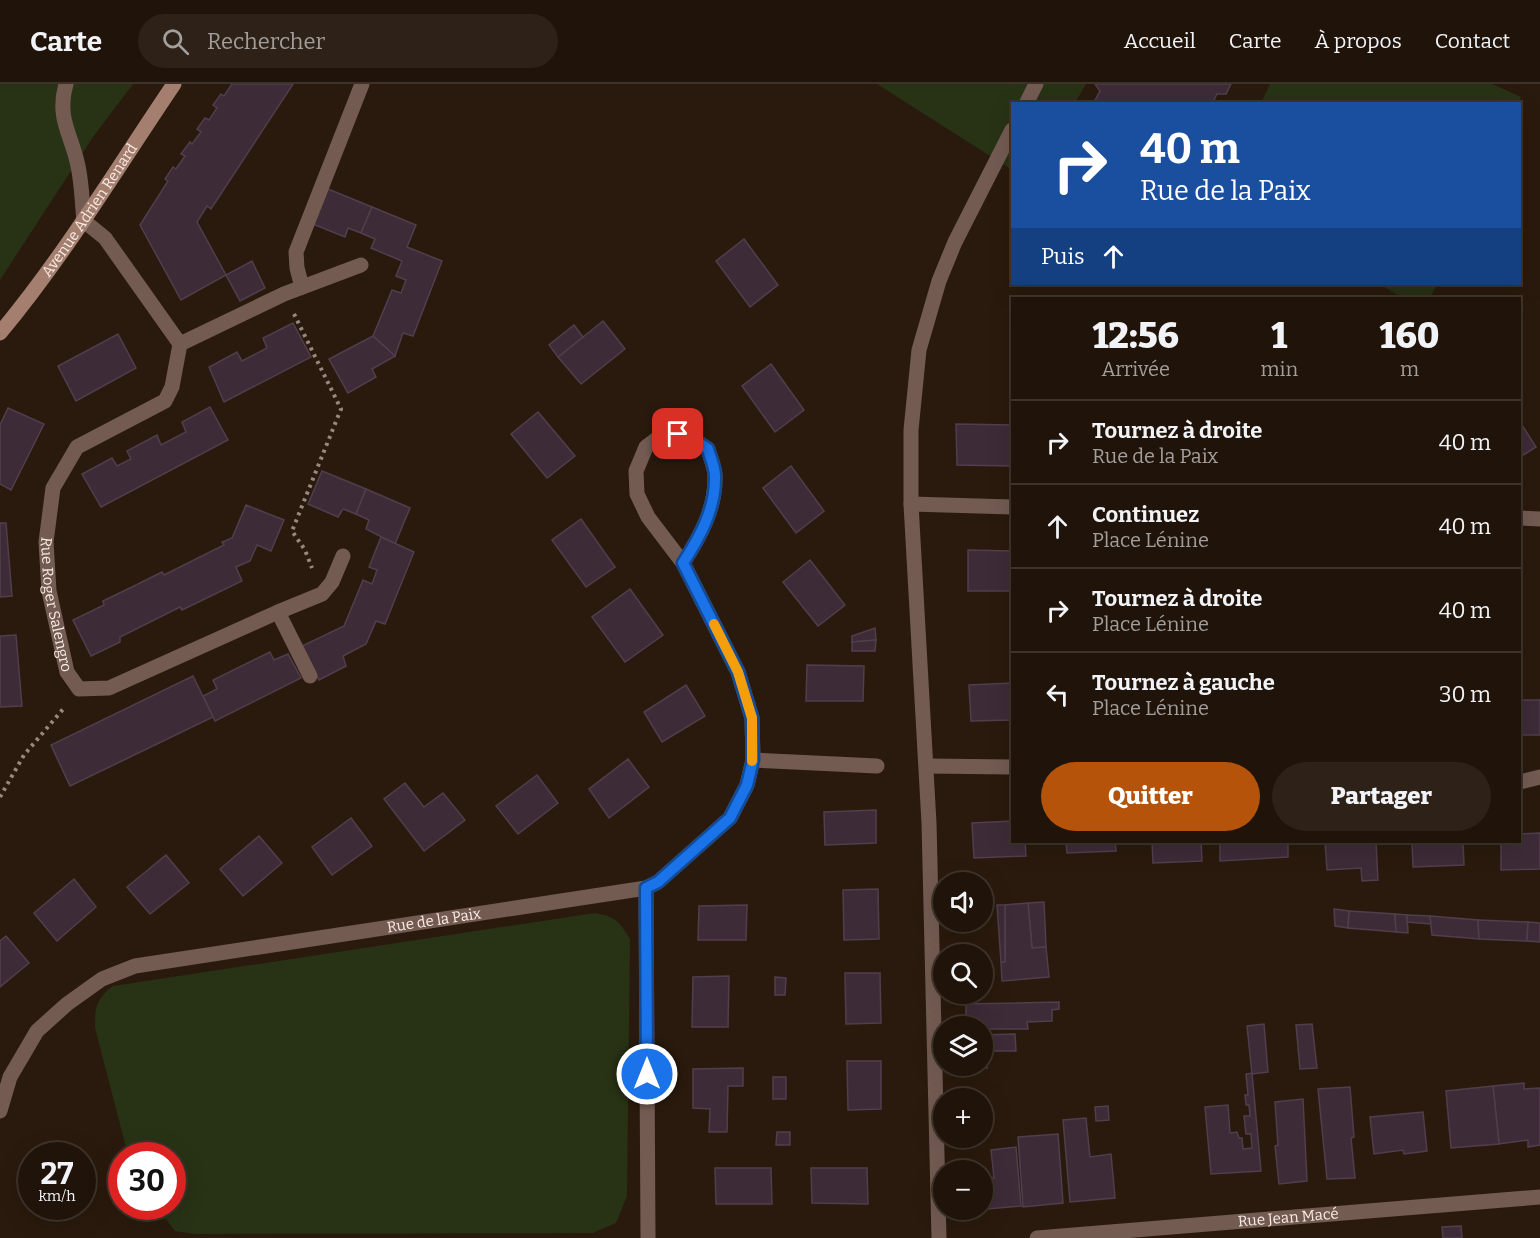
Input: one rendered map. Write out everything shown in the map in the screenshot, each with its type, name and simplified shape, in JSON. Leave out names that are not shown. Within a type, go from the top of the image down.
[{"type":"street","points":[[66,84],[63,93],[64,124],[78,164],[84,222],[105,238],[180,344],[284,294],[361,265]]},
{"type":"street","name":"Avenue Adrien Renard","points":[[0,333],[32,294],[84,222],[174,84]]},
{"type":"street","points":[[302,287],[296,252],[362,84]]},
{"type":"street","points":[[1027,102],[1036,84]]},
{"type":"street","points":[[939,1238],[927,766],[911,504],[911,430],[920,350],[939,281],[955,242],[1011,132]]},
{"type":"street","name":"Rue Roger Salengro","points":[[180,344],[172,387],[165,401],[77,447],[53,488],[46,542],[49,591],[67,672],[79,689],[109,688],[322,594]]},
{"type":"street","name":"Rue de la Paix","points":[[0,1111],[10,1077],[37,1031],[67,1004],[102,978],[135,966],[646,888],[658,882],[730,818],[747,785],[753,760],[752,718],[738,672],[683,563],[648,518],[637,494],[636,471],[646,447],[666,432],[690,437],[708,449],[715,475],[710,509],[699,538],[683,563]]},
{"type":"street","points":[[911,504],[1011,507]]},
{"type":"street","points":[[1521,518],[1540,519]]},
{"type":"street","points":[[322,594],[332,582],[343,556]]},
{"type":"street","points":[[278,612],[310,676]]},
{"type":"street","points":[[753,760],[877,766]]},
{"type":"street","points":[[927,766],[1011,767]]},
{"type":"street","points":[[1521,782],[1540,777]]},
{"type":"street","points":[[646,888],[648,1238]]},
{"type":"street","name":"Rue Jean Macé","points":[[1037,1238],[1540,1197]]},
{"type":"path","points":[[284,294],[341,409],[292,531],[305,550],[322,594]]},
{"type":"path","points":[[0,797],[24,755],[79,689]]},
{"type":"green space","points":[[0,84],[133,84],[93,137],[0,280]]},
{"type":"green space","points":[[877,84],[1086,84],[1076,102],[1011,102],[1011,169]]},
{"type":"green space","points":[[1270,84],[1492,84],[1521,97],[1519,102],[1261,102]]},
{"type":"green space","points":[[1381,285],[1436,285],[1430,297],[1401,297]]},
{"type":"green space","points":[[595,913],[608,916],[623,928],[630,939],[627,1196],[616,1223],[593,1233],[195,1234],[175,1231],[167,1220],[186,1220],[186,1142],[125,1142],[95,1028],[98,1004],[103,995],[113,986]]},
{"type":"building","points":[[232,84],[293,84],[211,209],[207,206],[197,222],[226,275],[181,300],[140,225],[168,181],[165,179],[173,167],[176,169],[185,156],[181,154],[201,132],[197,129],[205,118],[209,120],[217,108],[213,105],[221,94],[224,96]]},
{"type":"building","points":[[1095,84],[1231,84],[1226,94],[1217,94],[1213,102],[1094,102],[1100,91]]},
{"type":"building","points":[[328,189],[372,207],[361,233],[348,228],[345,237],[313,224]]},
{"type":"building","points":[[372,207],[416,225],[407,247],[442,261],[413,336],[403,333],[395,356],[373,336],[392,290],[401,293],[406,280],[396,276],[402,261],[371,248],[375,239],[361,233]]},
{"type":"building","points":[[744,239],[778,285],[750,307],[716,261]]},
{"type":"building","points":[[252,261],[265,288],[240,301],[226,275]]},
{"type":"building","points":[[603,321],[625,349],[581,384],[558,357]]},
{"type":"building","points":[[293,323],[311,357],[224,402],[209,367],[237,352],[242,361],[267,348],[263,338]]},
{"type":"building","points":[[574,325],[583,337],[558,357],[549,345]]},
{"type":"building","points":[[118,334],[136,368],[76,401],[58,366]]},
{"type":"building","points":[[373,336],[395,356],[372,369],[376,377],[348,393],[329,359]]},
{"type":"building","points":[[771,364],[804,410],[775,432],[742,386]]},
{"type":"building","points":[[210,407],[228,440],[101,507],[82,474],[112,458],[117,466],[131,459],[127,451],[157,435],[161,445],[186,432],[182,422]]},
{"type":"building","points":[[8,408],[44,424],[11,490],[0,484],[0,425]]},
{"type":"building","points":[[538,412],[575,456],[547,478],[511,434]]},
{"type":"building","points":[[956,424],[1011,425],[1011,466],[957,465]]},
{"type":"building","points":[[1521,424],[1536,447],[1521,456]]},
{"type":"building","points":[[791,466],[824,511],[796,533],[763,488]]},
{"type":"building","points":[[322,471],[366,489],[356,514],[343,509],[338,517],[308,504]]},
{"type":"building","points":[[366,489],[410,508],[395,544],[366,529],[369,520],[356,514]]},
{"type":"building","points":[[246,505],[284,520],[271,551],[257,545],[250,561],[236,567],[242,581],[182,610],[180,607],[120,637],[120,642],[91,656],[73,620],[104,605],[103,601],[162,572],[164,575],[224,545],[222,542],[232,538]]},
{"type":"building","points":[[581,519],[615,567],[586,587],[552,540]]},
{"type":"building","points":[[0,523],[6,523],[12,596],[0,597]]},
{"type":"building","points":[[381,537],[414,552],[385,624],[376,621],[366,644],[343,656],[346,666],[319,680],[302,646],[344,626],[363,580],[372,584],[377,570],[369,567]]},
{"type":"building","points":[[968,550],[1011,551],[1011,591],[968,591]]},
{"type":"building","points":[[810,560],[845,605],[818,626],[783,582]]},
{"type":"building","points":[[630,589],[663,635],[625,662],[592,617]]},
{"type":"building","points":[[875,628],[876,640],[852,642],[852,636]]},
{"type":"building","points":[[16,635],[22,706],[0,707],[0,636]]},
{"type":"building","points":[[876,640],[875,651],[852,651],[852,642]]},
{"type":"building","points":[[270,652],[274,660],[288,654],[301,678],[215,721],[203,696],[217,689],[213,680]]},
{"type":"building","points":[[807,665],[864,666],[863,701],[806,701]]},
{"type":"building","points":[[193,676],[213,717],[70,786],[51,745]]},
{"type":"building","points":[[1011,683],[1011,720],[971,721],[969,685]]},
{"type":"building","points":[[686,685],[705,716],[662,742],[644,712]]},
{"type":"building","points":[[1521,700],[1540,700],[1540,735],[1521,735]]},
{"type":"building","points":[[628,759],[649,787],[609,818],[589,789]]},
{"type":"building","points":[[537,775],[558,803],[518,834],[496,806]]},
{"type":"building","points":[[405,783],[424,807],[443,793],[465,820],[424,851],[384,799]]},
{"type":"building","points":[[876,810],[876,843],[825,845],[824,812]]},
{"type":"building","points":[[351,818],[372,846],[332,875],[312,847]]},
{"type":"building","points":[[1011,821],[1011,843],[1025,843],[1026,856],[974,858],[972,823]]},
{"type":"building","points":[[1540,833],[1540,869],[1501,870],[1501,843],[1521,843],[1521,834]]},
{"type":"building","points":[[259,836],[282,863],[243,896],[220,869]]},
{"type":"building","points":[[1066,843],[1115,843],[1116,851],[1067,853]]},
{"type":"building","points":[[1152,843],[1201,843],[1202,861],[1153,863]]},
{"type":"building","points":[[1220,843],[1288,843],[1288,857],[1220,861]]},
{"type":"building","points":[[1325,843],[1376,843],[1378,880],[1362,881],[1361,868],[1327,870]]},
{"type":"building","points":[[1412,843],[1463,843],[1464,865],[1413,867]]},
{"type":"building","points":[[166,855],[189,883],[150,914],[127,887]]},
{"type":"building","points":[[74,879],[96,907],[57,941],[34,913]]},
{"type":"building","points":[[878,889],[879,939],[844,940],[843,890]]},
{"type":"building","points":[[1044,902],[1046,947],[1032,948],[1028,903]]},
{"type":"building","points":[[1028,903],[1032,948],[1046,947],[1049,977],[1002,981],[1001,962],[1005,962],[1005,905]]},
{"type":"building","points":[[747,905],[746,940],[698,940],[699,906]]},
{"type":"building","points":[[997,905],[1005,905],[1005,962],[1001,962]]},
{"type":"building","points":[[1334,909],[1349,911],[1348,928],[1335,926]]},
{"type":"building","points":[[1349,911],[1395,914],[1396,932],[1348,928]]},
{"type":"building","points":[[1395,914],[1407,915],[1408,933],[1396,932]]},
{"type":"building","points":[[1407,915],[1430,916],[1431,924],[1407,922]]},
{"type":"building","points":[[1430,916],[1478,920],[1479,939],[1432,935]]},
{"type":"building","points":[[1478,920],[1528,922],[1527,941],[1479,939]]},
{"type":"building","points":[[1528,922],[1540,923],[1540,942],[1527,941]]},
{"type":"building","points":[[6,936],[29,963],[0,987],[0,941]]},
{"type":"building","points":[[845,973],[880,973],[881,1023],[846,1024]]},
{"type":"building","points":[[729,976],[728,1027],[692,1027],[693,977]]},
{"type":"building","points":[[775,977],[786,978],[785,995],[775,995]]},
{"type":"building","points":[[1059,1002],[1059,1009],[1052,1010],[1052,1021],[1027,1022],[1028,1029],[993,1029],[993,1016],[966,1016],[966,1004]]},
{"type":"building","points":[[1264,1024],[1268,1072],[1252,1074],[1247,1026]]},
{"type":"building","points":[[1312,1024],[1317,1068],[1300,1069],[1296,1025]]},
{"type":"building","points":[[1015,1034],[1016,1051],[993,1051],[993,1035]]},
{"type":"building","points":[[847,1061],[881,1061],[881,1109],[848,1110]]},
{"type":"building","points":[[743,1068],[743,1086],[728,1086],[727,1132],[709,1132],[710,1109],[693,1108],[693,1069]]},
{"type":"building","points":[[1252,1073],[1261,1171],[1211,1174],[1205,1107],[1228,1105],[1230,1133],[1237,1132],[1239,1138],[1242,1138],[1243,1149],[1252,1148],[1251,1134],[1246,1134],[1244,1116],[1250,1116],[1245,1095],[1248,1095],[1246,1074]]},
{"type":"building","points":[[773,1077],[786,1077],[786,1099],[773,1099]]},
{"type":"building","points":[[1524,1083],[1524,1089],[1540,1088],[1540,1145],[1528,1147],[1528,1140],[1499,1144],[1493,1086]]},
{"type":"building","points":[[1493,1086],[1499,1144],[1451,1148],[1446,1091]]},
{"type":"building","points":[[1350,1087],[1355,1178],[1327,1179],[1318,1089]]},
{"type":"building","points":[[1303,1099],[1307,1181],[1279,1184],[1275,1146],[1278,1145],[1275,1102]]},
{"type":"building","points":[[1108,1106],[1109,1120],[1096,1121],[1095,1107]]},
{"type":"building","points":[[1423,1112],[1427,1151],[1404,1154],[1403,1150],[1374,1154],[1370,1117]]},
{"type":"building","points":[[1086,1118],[1090,1157],[1111,1154],[1115,1198],[1070,1202],[1063,1120]]},
{"type":"building","points":[[777,1132],[790,1132],[790,1145],[776,1145]]},
{"type":"building","points":[[1058,1134],[1063,1203],[1023,1207],[1018,1137]]},
{"type":"building","points":[[1016,1147],[1021,1206],[993,1208],[994,1178],[991,1150]]},
{"type":"building","points":[[715,1168],[771,1168],[772,1204],[716,1204]]},
{"type":"building","points":[[811,1168],[867,1168],[868,1204],[812,1203]]},
{"type":"building","points":[[1461,1226],[1462,1238],[1443,1238],[1442,1227]]},
{"type":"slow traffic","points":[[714,624],[738,672],[752,718],[752,761]]},
{"type":"route","points":[[647,1074],[646,888],[658,882],[730,818],[747,785],[753,760],[752,718],[738,672],[683,563],[699,538],[710,509],[715,475],[708,449],[690,437],[678,434]]}]
